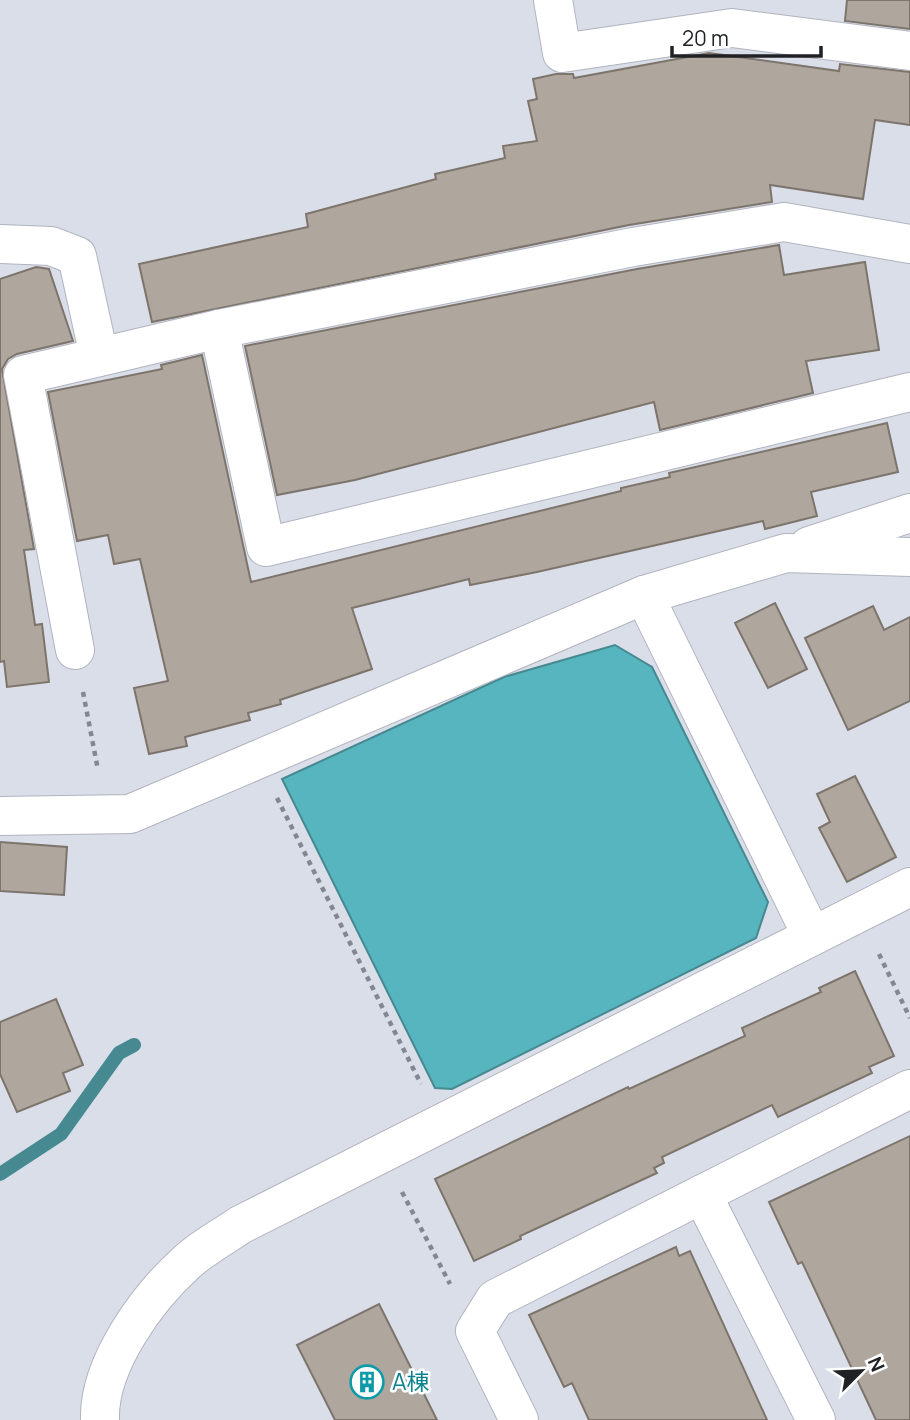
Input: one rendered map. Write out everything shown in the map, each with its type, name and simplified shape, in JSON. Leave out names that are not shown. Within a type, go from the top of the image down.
[{"type":"street","points":[[553,0],[562,53],[732,28],[910,51]]},
{"type":"street","points":[[75,650],[23,375],[219,329],[633,247],[784,222],[910,244]]},
{"type":"street","points":[[0,244],[51,246],[77,256],[99,356]]},
{"type":"street","points":[[219,329],[266,547],[910,392]]},
{"type":"street","points":[[0,816],[130,814],[643,595],[910,513]]},
{"type":"street","points":[[786,553],[910,557]]},
{"type":"street","points":[[643,595],[812,936]]},
{"type":"street","points":[[100,1420],[115,1357],[144,1309],[187,1262],[240,1225],[910,887]]},
{"type":"street","points":[[519,1420],[475,1331],[495,1299],[910,1088]]},
{"type":"street","points":[[702,1194],[816,1420]]},
{"type":"path","points":[[75,650],[106,816]]},
{"type":"path","points":[[257,760],[441,1124]]},
{"type":"path","points":[[859,913],[910,1018]]},
{"type":"path","points":[[382,1154],[475,1331]]},
{"type":"water","points":[[615,645],[652,667],[768,902],[756,938],[452,1089],[435,1088],[282,779],[504,677]]},
{"type":"building","points":[[847,0],[910,0],[910,29],[845,21]]},
{"type":"building","points":[[709,53],[839,71],[840,64],[910,72],[910,125],[875,120],[863,199],[770,185],[772,202],[629,225],[152,322],[139,264],[308,227],[306,214],[436,179],[435,174],[505,158],[503,146],[537,141],[528,101],[537,99],[533,79],[556,74],[573,74],[574,78]]},
{"type":"building","points":[[779,245],[784,275],[865,262],[879,350],[806,361],[813,393],[660,430],[654,402],[355,480],[277,495],[245,346],[637,269]]},
{"type":"building","points":[[36,267],[49,269],[73,341],[17,354],[8,359],[2,369],[34,549],[24,550],[35,625],[42,624],[49,682],[7,687],[4,661],[0,662],[0,279]]},
{"type":"building","points":[[202,355],[251,582],[621,491],[621,488],[670,477],[669,473],[887,423],[898,472],[811,492],[817,516],[765,529],[763,521],[537,572],[470,585],[469,579],[352,608],[372,669],[280,700],[281,704],[248,713],[250,720],[185,737],[187,746],[149,754],[134,688],[168,681],[140,559],[114,564],[108,535],[77,541],[48,392],[162,369],[161,365]]},
{"type":"building","points":[[775,603],[807,669],[768,688],[735,623]]},
{"type":"building","points":[[873,606],[884,630],[910,617],[910,701],[848,730],[805,638]]},
{"type":"building","points":[[855,776],[896,857],[847,882],[819,828],[830,822],[817,794]]},
{"type":"building","points":[[0,842],[67,847],[64,895],[0,891]]},
{"type":"building","points":[[855,971],[894,1056],[869,1067],[872,1073],[778,1117],[772,1105],[662,1157],[664,1163],[654,1168],[657,1173],[520,1236],[521,1239],[474,1261],[435,1179],[628,1087],[629,1089],[745,1036],[742,1028],[821,992],[819,988]]},
{"type":"building","points":[[56,999],[83,1065],[63,1073],[70,1091],[17,1112],[0,1074],[0,1022]]},
{"type":"building","points":[[910,1136],[910,1420],[876,1420],[802,1262],[798,1264],[769,1202]]},
{"type":"building","points":[[676,1247],[679,1256],[690,1251],[767,1420],[589,1420],[572,1383],[564,1387],[529,1315]]},
{"type":"building","name":"A棟","points":[[379,1304],[437,1420],[335,1420],[297,1345]]},
{"type":"waterway","points":[[0,1174],[61,1134],[119,1053],[134,1045]]},
{"type":"place","name":"A棟","points":[[367,1382]]}]
